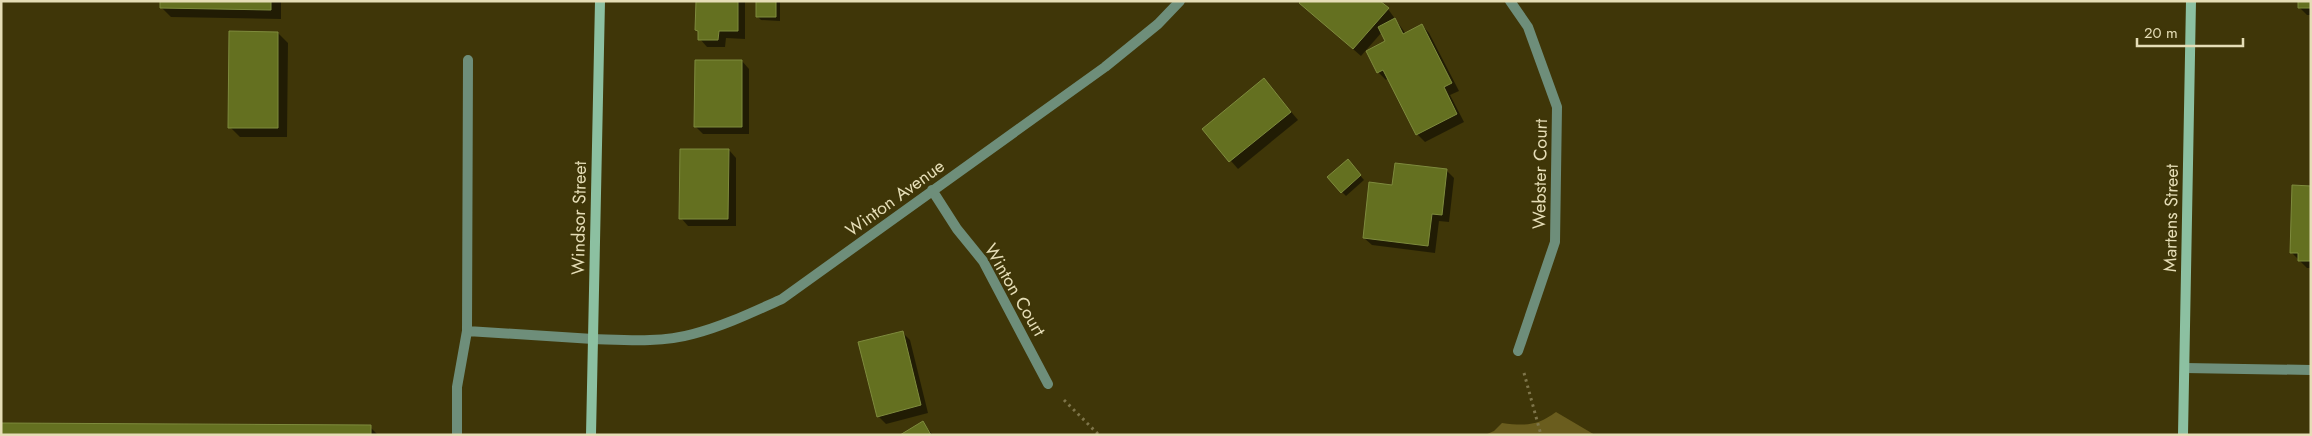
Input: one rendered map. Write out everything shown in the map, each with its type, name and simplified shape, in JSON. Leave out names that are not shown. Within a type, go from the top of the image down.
[{"type":"street","name":"Windsor Street","points":[[591,435],[600,1]]},
{"type":"street","name":"Winton Avenue","points":[[467,331],[593,340],[641,340],[692,335],[738,319],[782,299],[1105,67],[1158,24],[1180,1]]},
{"type":"street","name":"Webster Court","points":[[1510,1],[1528,27],[1557,107],[1556,242],[1518,351]]},
{"type":"street","name":"Martens Street","points":[[2183,435],[2191,1]]},
{"type":"street","points":[[456,435],[457,387],[467,331],[468,60]]},
{"type":"street","name":"Winton Court","points":[[932,190],[957,229],[983,261],[1048,384]]},
{"type":"street","points":[[2185,368],[2311,370]]},
{"type":"path","points":[[1518,351],[1542,435]]},
{"type":"path","points":[[1048,384],[1099,435]]},
{"type":"shaded area","points":[[1556,412],[1595,435],[1485,435],[1494,431],[1502,423],[1530,424],[1543,420]]},
{"type":"building","points":[[160,1],[271,1],[271,10],[160,8]]},
{"type":"building","points":[[696,1],[738,1],[738,31],[719,31],[718,40],[698,40],[698,31],[695,30]]},
{"type":"building","points":[[756,1],[776,1],[776,17],[756,17]]},
{"type":"building","points":[[1301,1],[1380,1],[1389,8],[1353,49],[1299,3]]},
{"type":"building","points":[[2298,1],[2311,1],[2311,8],[2298,8]]},
{"type":"building","points":[[1395,18],[1403,34],[1422,24],[1452,83],[1444,87],[1457,114],[1416,135],[1383,70],[1377,73],[1366,51],[1385,41],[1378,27]]},
{"type":"building","points":[[229,31],[278,32],[278,128],[228,128]]},
{"type":"building","points":[[695,60],[742,60],[742,127],[694,127]]},
{"type":"building","points":[[1264,78],[1291,112],[1229,162],[1202,129]]},
{"type":"building","points":[[680,149],[729,149],[728,219],[679,219]]},
{"type":"building","points":[[1348,159],[1361,175],[1341,193],[1327,177]]},
{"type":"building","points":[[1395,163],[1447,169],[1442,215],[1432,214],[1428,246],[1363,238],[1369,182],[1392,185]]},
{"type":"building","points":[[2292,185],[2311,186],[2311,261],[2298,261],[2298,253],[2290,253]]},
{"type":"building","points":[[903,331],[921,405],[877,417],[858,342]]},
{"type":"building","points":[[923,421],[931,435],[900,435]]},
{"type":"building","points":[[1,423],[371,425],[371,435],[1,435]]}]
